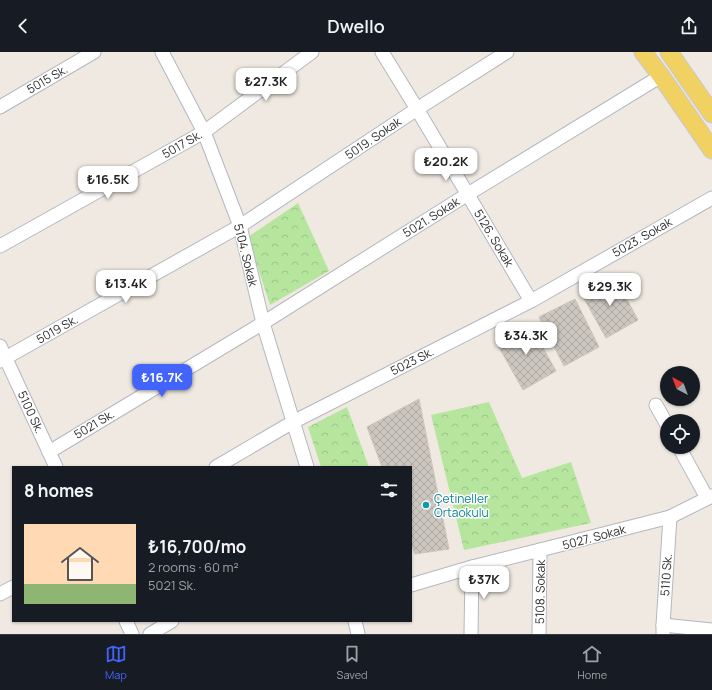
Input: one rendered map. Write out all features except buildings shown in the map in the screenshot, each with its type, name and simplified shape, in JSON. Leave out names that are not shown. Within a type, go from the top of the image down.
[{"type":"main road","points":[[643,52],[662,76],[712,150]]},
{"type":"main road","points":[[668,52],[712,114]]},
{"type":"street","name":"5015 Sk.","points":[[0,107],[94,52]]},
{"type":"street","name":"5104. Sokak","points":[[162,52],[204,132],[240,226],[263,323],[307,466]]},
{"type":"street","name":"5017 Sk.","points":[[0,246],[204,132],[312,52]]},
{"type":"street","name":"5126. Sokak","points":[[382,52],[417,108],[531,301]]},
{"type":"street","name":"5019. Sokak","points":[[240,226],[417,108],[507,52]]},
{"type":"street","name":"5021. Sokak","points":[[263,323],[468,194],[662,76]]},
{"type":"street","name":"5023. Sokak","points":[[531,301],[712,198]]},
{"type":"street","name":"5019 Sk.","points":[[2,355],[240,226]]},
{"type":"street","name":"5023 Sk.","points":[[293,422],[531,301]]},
{"type":"street","name":"5021 Sk.","points":[[49,452],[263,323]]},
{"type":"street","name":"5100 Sk.","points":[[2,355],[56,466]]},
{"type":"street","points":[[656,405],[661,414]]},
{"type":"street","points":[[218,466],[293,422]]},
{"type":"street","points":[[683,454],[709,497]]},
{"type":"street","name":"5027. Sokak","points":[[412,585],[472,566],[670,517],[709,497]]},
{"type":"street","name":"5110 Sk.","points":[[663,629],[670,517]]},
{"type":"street","name":"5108. Sokak","points":[[539,634],[540,550]]},
{"type":"street","points":[[471,634],[472,566]]},
{"type":"street","points":[[0,594],[12,588]]},
{"type":"street","points":[[126,622],[132,634]]},
{"type":"street","points":[[150,634],[170,622]]},
{"type":"street","points":[[355,622],[358,634]]},
{"type":"street","points":[[663,629],[712,630]]},
{"type":"green space","points":[[298,203],[329,271],[270,305],[248,237]]},
{"type":"green space","points":[[489,402],[522,478],[571,462],[591,523],[464,550],[431,415]]},
{"type":"green space","points":[[347,407],[369,466],[321,466],[308,427]]},
{"type":"place","name":"Çetineller Ortaokulu","points":[[426,505]]}]
